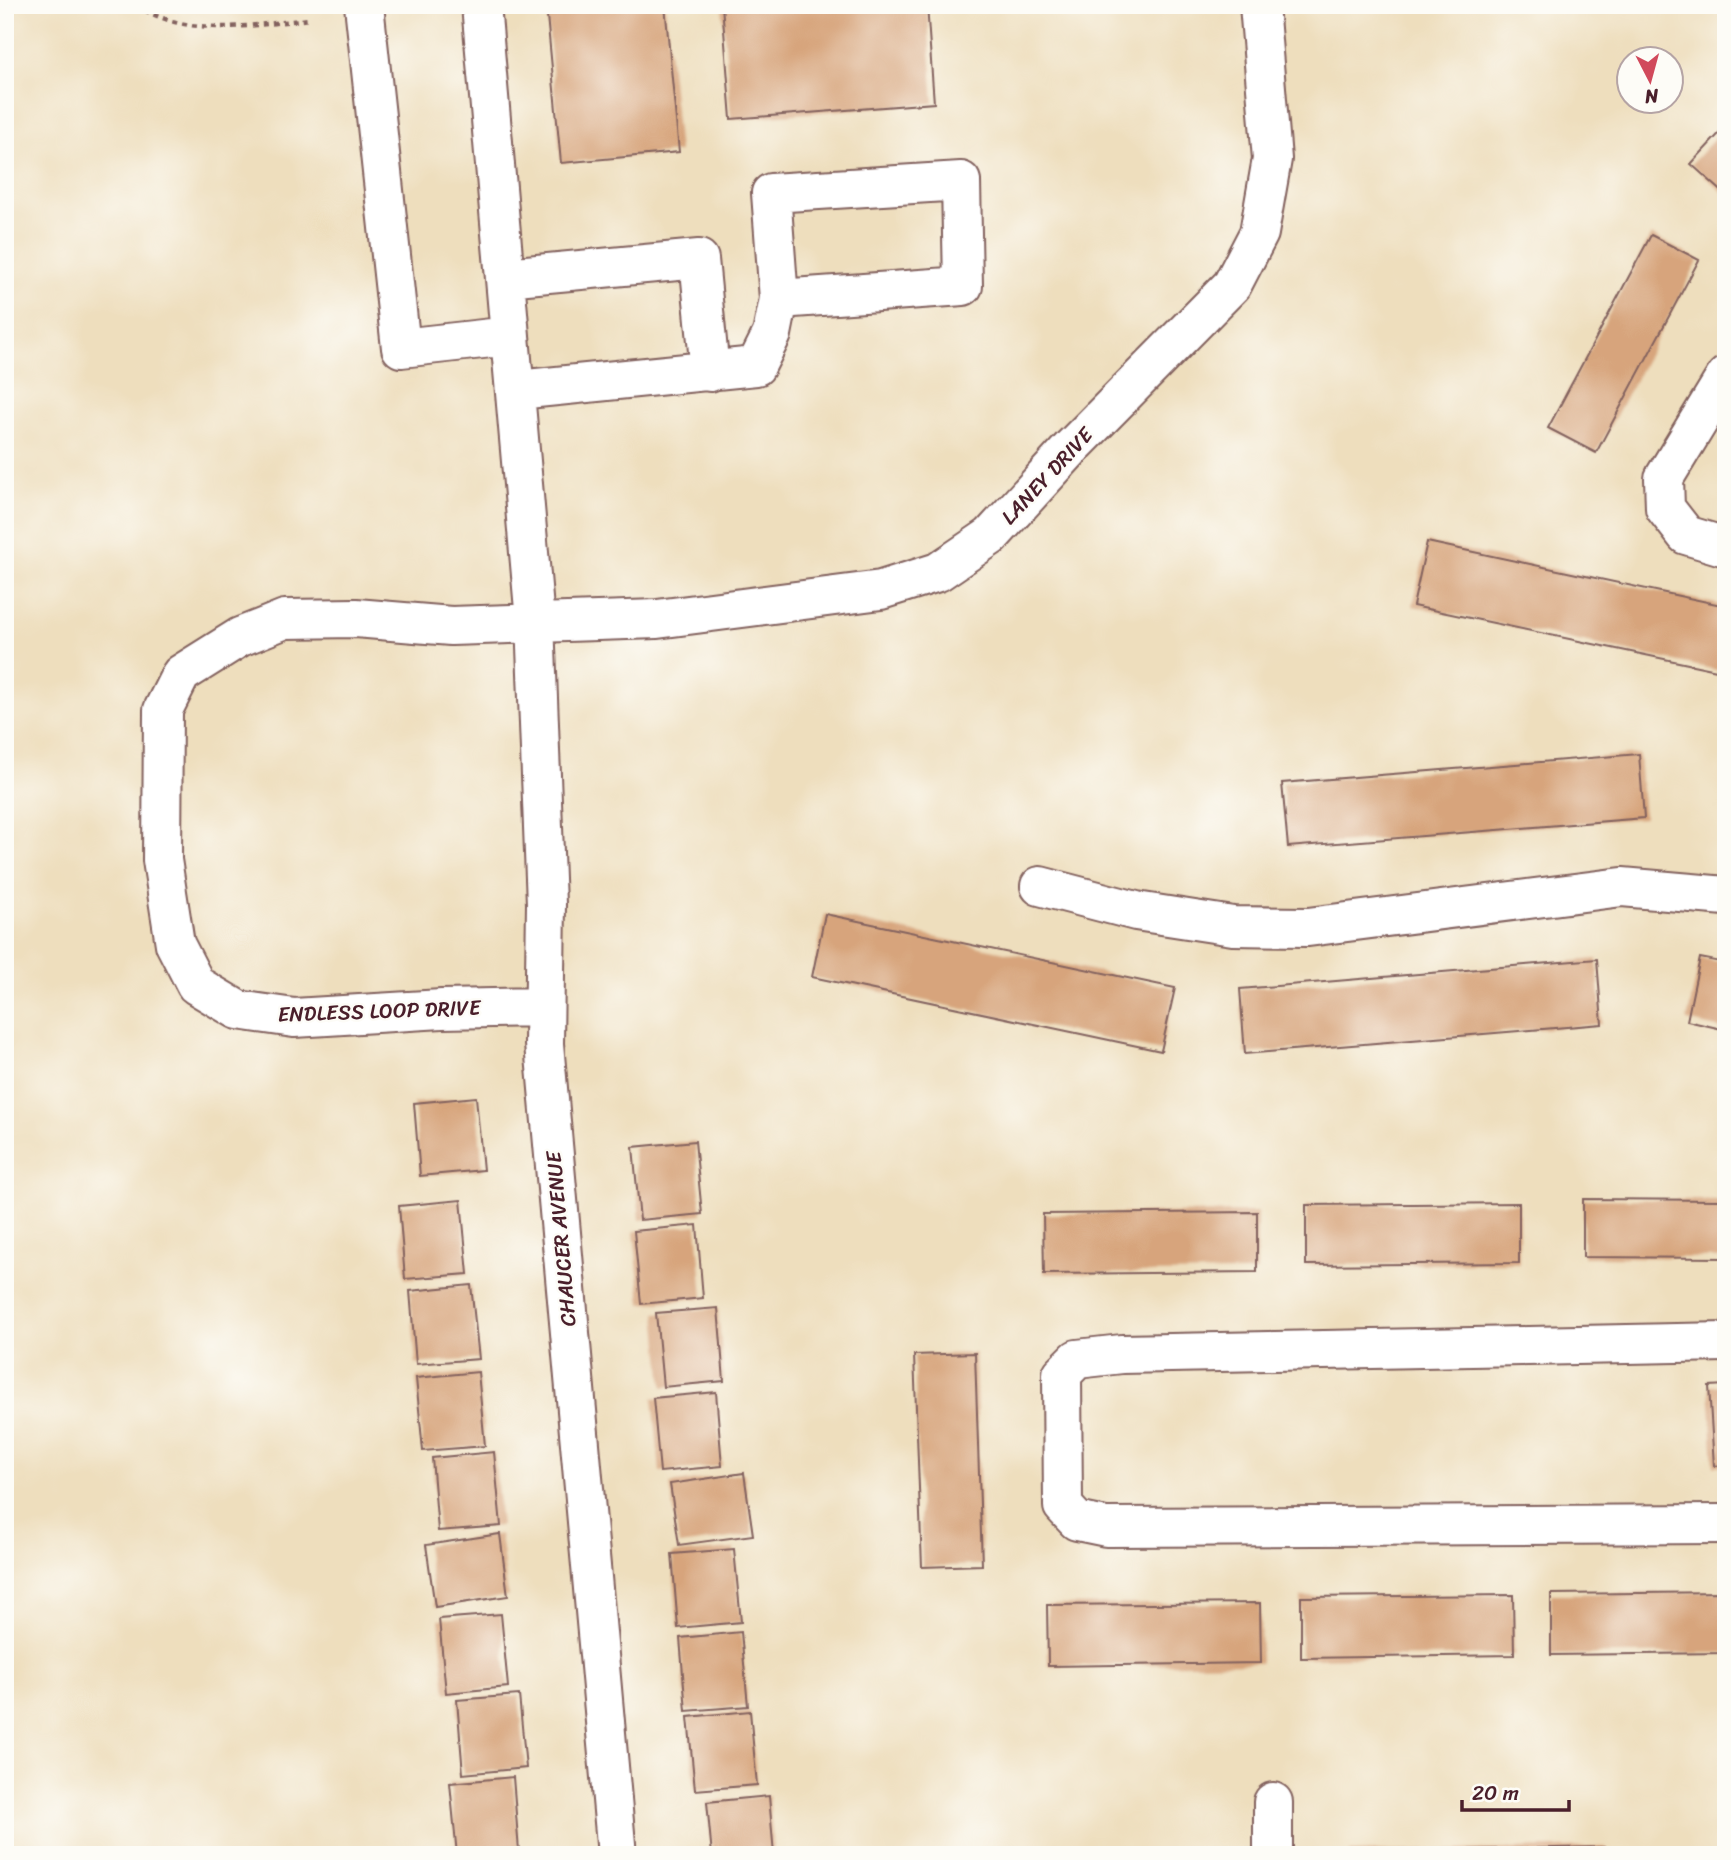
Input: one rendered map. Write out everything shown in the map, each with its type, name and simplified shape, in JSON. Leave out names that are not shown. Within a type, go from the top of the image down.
[{"type":"street","points":[[364,5],[401,348],[510,336]]},
{"type":"street","name":"CHAUCER AVENUE","points":[[481,5],[535,621],[547,904],[544,1044],[617,1855]]},
{"type":"street","name":"LANEY DRIVE","points":[[535,621],[657,620],[881,590],[938,572],[991,536],[1073,446],[1232,285],[1259,233],[1272,159],[1259,5]]},
{"type":"street","points":[[516,390],[756,366],[772,334],[779,299],[771,192],[961,181],[963,286],[779,299]]},
{"type":"street","points":[[505,277],[699,259],[710,372]]},
{"type":"street","points":[[1726,376],[1664,478],[1665,508],[1686,535],[1726,547]]},
{"type":"street","name":"ENDLESS LOOP DRIVE","points":[[535,621],[451,626],[356,618],[285,619],[240,637],[181,674],[163,710],[161,848],[174,944],[196,985],[238,1010],[295,1018],[442,1009],[544,1007]]},
{"type":"street","points":[[1040,886],[1136,911],[1233,926],[1308,927],[1622,887],[1726,896]]},
{"type":"street","points":[[1726,1342],[1122,1354],[1077,1359],[1062,1374],[1063,1506],[1077,1521],[1106,1527],[1726,1524]]},
{"type":"street","points":[[1273,1802],[1273,1855]]},
{"type":"path","points":[[136,5],[154,17],[194,27],[310,19]]},
{"type":"building","points":[[546,5],[665,5],[679,152],[561,163]]},
{"type":"building","points":[[722,5],[927,5],[934,103],[731,119]]},
{"type":"building","points":[[1726,126],[1726,195],[1691,164]]},
{"type":"building","points":[[1651,235],[1699,260],[1596,453],[1548,428]]},
{"type":"building","points":[[1427,542],[1726,606],[1726,672],[1413,606]]},
{"type":"building","points":[[1639,754],[1644,818],[1288,847],[1282,783]]},
{"type":"building","points":[[825,914],[1175,988],[1161,1051],[812,977]]},
{"type":"building","points":[[1700,958],[1726,963],[1726,1030],[1687,1021]]},
{"type":"building","points":[[1597,959],[1602,1024],[1245,1054],[1240,989]]},
{"type":"building","points":[[476,1097],[483,1170],[420,1176],[414,1103]]},
{"type":"building","points":[[695,1141],[702,1214],[640,1220],[633,1147]]},
{"type":"building","points":[[1583,1199],[1726,1200],[1726,1258],[1583,1257]]},
{"type":"building","points":[[461,1200],[468,1274],[405,1279],[399,1206]]},
{"type":"building","points":[[1519,1203],[1519,1263],[1306,1265],[1306,1205]]},
{"type":"building","points":[[1257,1212],[1257,1272],[1044,1274],[1043,1214]]},
{"type":"building","points":[[697,1225],[703,1298],[641,1304],[634,1231]]},
{"type":"building","points":[[471,1285],[479,1359],[416,1364],[410,1291]]},
{"type":"building","points":[[718,1308],[724,1381],[663,1387],[656,1313]]},
{"type":"building","points":[[975,1353],[982,1565],[922,1567],[914,1355]]},
{"type":"building","points":[[478,1372],[485,1446],[423,1451],[416,1378]]},
{"type":"building","points":[[1726,1385],[1726,1465],[1714,1466],[1709,1386]]},
{"type":"building","points":[[716,1392],[722,1466],[660,1472],[653,1398]]},
{"type":"building","points":[[494,1452],[501,1526],[438,1531],[432,1458]]},
{"type":"building","points":[[744,1473],[753,1535],[679,1545],[670,1484]]},
{"type":"building","points":[[500,1534],[508,1596],[435,1607],[426,1545]]},
{"type":"building","points":[[734,1549],[741,1622],[678,1628],[672,1554]]},
{"type":"building","points":[[1726,1592],[1726,1653],[1551,1655],[1551,1594]]},
{"type":"building","points":[[1513,1595],[1514,1655],[1301,1658],[1301,1597]]},
{"type":"building","points":[[1260,1603],[1261,1663],[1048,1666],[1047,1605]]},
{"type":"building","points":[[501,1614],[508,1687],[446,1693],[439,1619]]},
{"type":"building","points":[[741,1632],[748,1706],[686,1711],[680,1638]]},
{"type":"building","points":[[519,1695],[526,1768],[463,1774],[457,1700]]},
{"type":"building","points":[[750,1711],[757,1785],[695,1790],[688,1717]]},
{"type":"building","points":[[513,1777],[519,1851],[457,1855],[450,1783]]},
{"type":"building","points":[[769,1796],[774,1855],[712,1855],[707,1802]]},
{"type":"building","points":[[1606,1847],[1607,1855],[1350,1855],[1350,1852]]}]
